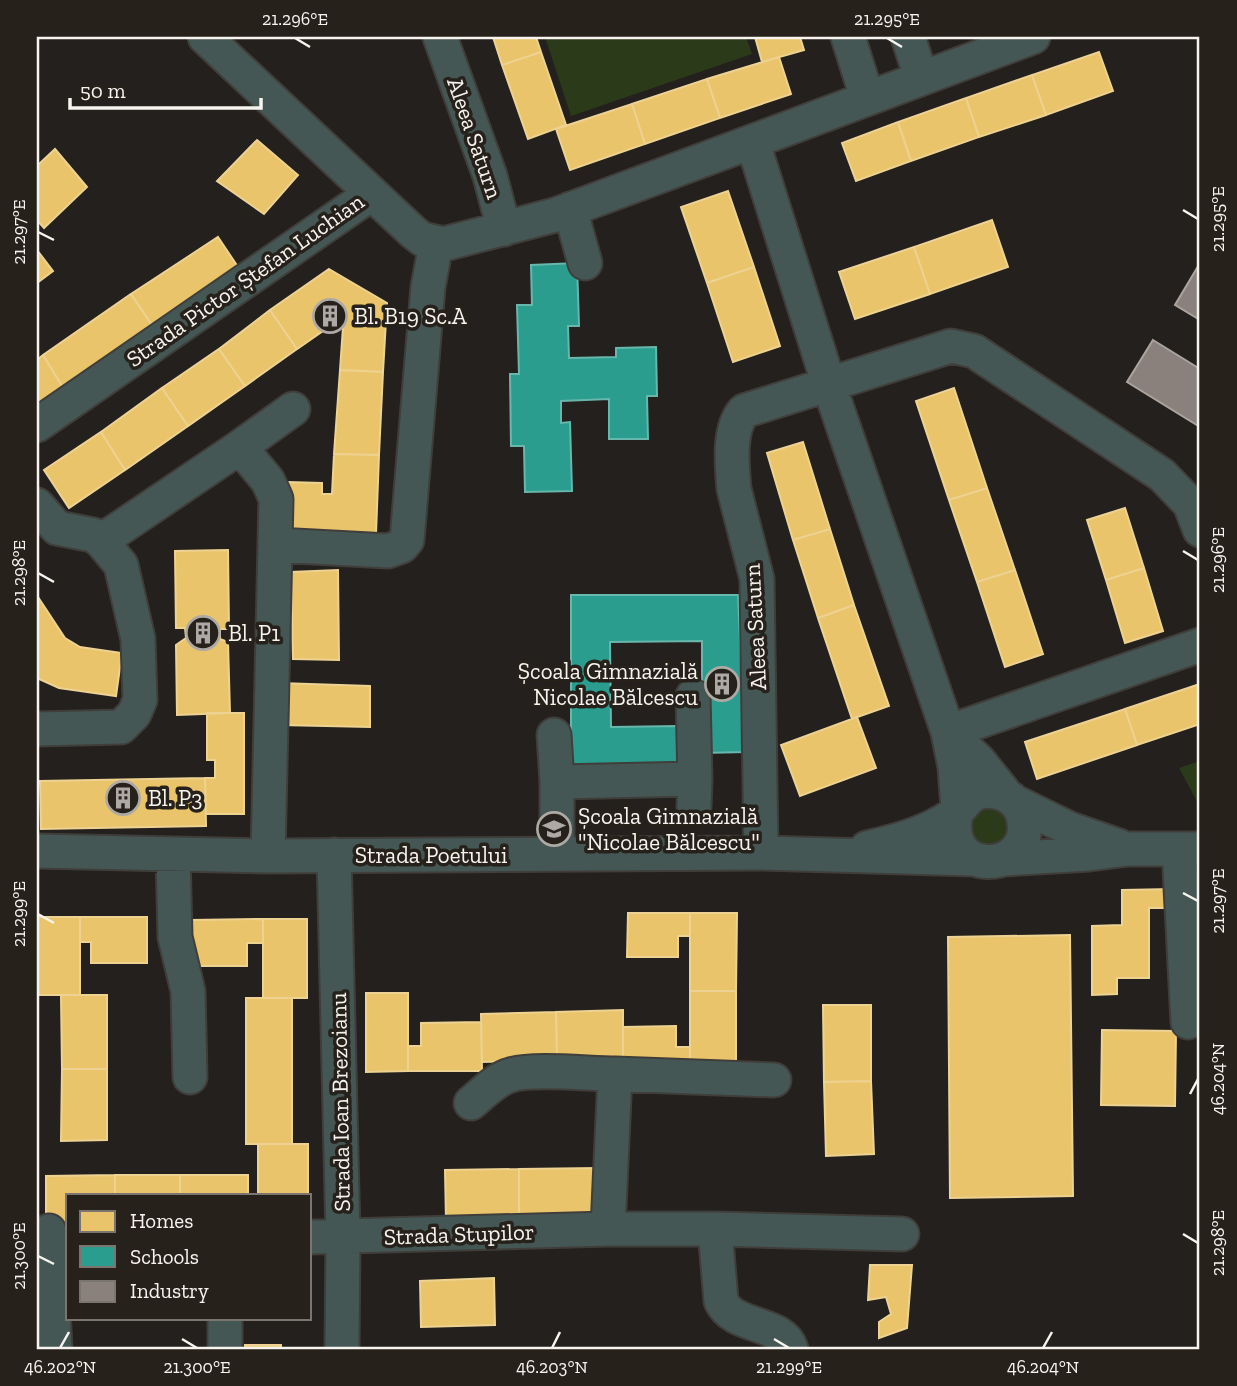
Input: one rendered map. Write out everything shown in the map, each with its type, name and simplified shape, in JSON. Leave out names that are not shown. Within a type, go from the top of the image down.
[{"type":"street","name":"Strada Pictor Ștefan Luchian","points":[[37,425],[371,194],[205,37]]},
{"type":"street","name":"Aleea Saturn","points":[[440,37],[490,176],[504,229],[570,209],[753,143],[867,97],[1033,37]]},
{"type":"street","points":[[848,37],[867,97]]},
{"type":"street","points":[[908,37],[921,77]]},
{"type":"street","points":[[753,143],[830,385],[948,732],[955,767],[955,837],[965,854],[989,859],[1012,854],[1024,837],[1022,813],[979,761],[948,732]]},
{"type":"street","points":[[371,194],[422,239],[436,244],[458,242],[504,229]]},
{"type":"street","points":[[570,209],[585,262]]},
{"type":"street","points":[[276,545],[388,551],[402,546],[407,540],[428,287],[436,244]]},
{"type":"street","name":"Aleea Saturn","points":[[761,853],[759,602],[752,553],[734,489],[735,425],[744,411],[951,346],[974,351],[1162,475],[1190,504],[1200,530]]},
{"type":"street","points":[[101,541],[293,409]]},
{"type":"street","points":[[240,447],[274,490],[276,499],[268,856]]},
{"type":"street","points":[[37,505],[57,528],[93,535],[121,565],[138,639],[140,700],[134,714],[121,727],[37,729]]},
{"type":"street","points":[[948,732],[1200,645]]},
{"type":"street","points":[[557,782],[694,793],[693,696]]},
{"type":"street","points":[[554,735],[557,854]]},
{"type":"street","name":"Strada Poetului","points":[[845,855],[914,835],[957,812],[970,796],[981,791],[994,791],[1070,829],[1128,849]]},
{"type":"street","name":"Strada Poetului","points":[[37,851],[268,856],[761,853],[989,859],[1089,855],[1128,849],[1190,849]]},
{"type":"street","points":[[1188,1022],[1190,849]]},
{"type":"street","points":[[173,854],[175,937],[188,991],[190,1077]]},
{"type":"street","name":"Strada Ioan Brezoianu","points":[[334,855],[343,1237],[342,1349]]},
{"type":"street","points":[[471,1103],[496,1082],[510,1075],[525,1073],[774,1080]]},
{"type":"street","points":[[608,1229],[615,1074]]},
{"type":"street","name":"Strada Stupilor","points":[[312,1237],[608,1229],[902,1234]]},
{"type":"street","points":[[715,1229],[724,1310],[779,1334],[791,1349]]},
{"type":"street","points":[[51,1231],[55,1349]]},
{"type":"street","points":[[225,1320],[225,1349]]},
{"type":"green space","points":[[545,37],[746,37],[752,54],[571,116]]},
{"type":"green space","points":[[1200,761],[1200,807],[1179,768]]},
{"type":"green space","points":[[992,804],[1009,817],[1006,839],[994,847],[973,843],[968,816]]},
{"type":"building: Homes","points":[[493,37],[536,37],[541,52],[502,65]]},
{"type":"building: Homes","points":[[755,37],[800,37],[804,50],[762,62]]},
{"type":"building: Homes","points":[[541,52],[566,125],[528,139],[502,65]]},
{"type":"building: Homes","points":[[1099,52],[1113,91],[1046,115],[1032,75]]},
{"type":"building: Homes","points":[[779,57],[791,94],[720,118],[707,79]]},
{"type":"building: Homes","points":[[1032,75],[1046,115],[979,137],[966,98]]},
{"type":"building: Homes","points":[[707,79],[720,118],[645,144],[632,104]]},
{"type":"building: Homes","points":[[966,98],[979,137],[911,161],[898,122]]},
{"type":"building: Homes","points":[[632,104],[645,144],[570,170],[556,129]]},
{"type":"building: Homes","points":[[898,122],[911,161],[856,181],[842,143]]},
{"type":"building: Homes","points":[[257,140],[298,175],[264,214],[217,181]]},
{"type":"building: Homes","points":[[55,149],[87,187],[44,228],[37,220],[37,166]]},
{"type":"building: Homes","points":[[728,191],[754,267],[707,283],[681,207]]},
{"type":"building: Homes","points":[[992,220],[1008,267],[930,294],[914,247]]},
{"type":"building: Homes","points":[[218,237],[240,270],[154,328],[131,294]]},
{"type":"building: Homes","points":[[914,247],[930,294],[855,319],[839,272]]},
{"type":"building: Homes","points":[[37,250],[53,271],[37,283]]},
{"type":"building: Homes","points":[[754,267],[780,346],[733,362],[707,283]]},
{"type":"building: Homes","name":"Bl. B19 Sc.A","points":[[329,269],[387,303],[383,372],[340,370],[343,327],[336,322],[297,349],[270,310]]},
{"type":"building: Homes","points":[[131,294],[154,328],[64,389],[43,355]]},
{"type":"building: Homes","points":[[270,310],[297,349],[245,386],[219,349]]},
{"type":"building: Homes","points":[[219,349],[245,386],[188,426],[162,388]]},
{"type":"building: Homes","points":[[43,355],[64,389],[37,407],[37,360]]},
{"type":"building: Homes","points":[[340,370],[383,372],[379,455],[334,454]]},
{"type":"building: Homes","points":[[162,388],[188,426],[125,470],[101,432]]},
{"type":"building: Homes","points":[[954,388],[987,488],[949,500],[916,401]]},
{"type":"building: Homes","points":[[101,432],[125,470],[69,508],[44,470]]},
{"type":"building: Homes","points":[[803,442],[830,529],[793,540],[767,453]]},
{"type":"building: Homes","points":[[334,454],[379,455],[376,534],[286,532],[288,482],[322,483],[322,494],[332,494]]},
{"type":"building: Homes","points":[[987,488],[1015,570],[977,582],[949,500]]},
{"type":"building: Homes","points":[[1125,508],[1144,568],[1106,580],[1087,520]]},
{"type":"building: Homes","points":[[830,529],[854,605],[818,618],[793,540]]},
{"type":"building: Homes","name":"Bl. P1","points":[[228,550],[229,629],[220,629],[220,639],[228,642],[230,713],[177,715],[176,645],[186,638],[185,628],[176,628],[175,551]]},
{"type":"building: Homes","points":[[1144,568],[1163,631],[1125,643],[1106,580]]},
{"type":"building: Homes","points":[[338,570],[339,660],[293,659],[291,572]]},
{"type":"building: Homes","points":[[1015,570],[1043,654],[1005,667],[977,582]]},
{"type":"building: Homes","points":[[38,597],[65,638],[80,647],[122,653],[116,696],[59,688],[37,678]]},
{"type":"building: Homes","points":[[854,605],[889,706],[852,719],[818,618]]},
{"type":"building: Homes","points":[[279,683],[370,686],[370,727],[280,725]]},
{"type":"building: Homes","points":[[1200,684],[1200,724],[1137,745],[1125,709]]},
{"type":"building: Homes","points":[[1125,709],[1137,745],[1037,779],[1025,742]]},
{"type":"building: Homes","points":[[207,713],[244,713],[244,814],[206,814],[205,778],[215,778],[215,760],[207,760]]},
{"type":"building: Homes","points":[[857,717],[876,768],[800,796],[781,745]]},
{"type":"building: Homes","name":"Bl. P3","points":[[205,778],[206,826],[41,829],[40,781]]},
{"type":"building: Homes","points":[[1172,889],[1172,908],[1149,908],[1149,978],[1117,978],[1117,994],[1092,995],[1092,926],[1122,925],[1122,890]]},
{"type":"building: Homes","points":[[628,913],[690,913],[690,936],[678,936],[678,957],[627,957]]},
{"type":"building: Homes","points":[[690,913],[737,913],[736,991],[690,991]]},
{"type":"building: Homes","points":[[37,917],[80,917],[80,995],[37,995]]},
{"type":"building: Homes","points":[[80,917],[147,917],[147,963],[91,963],[91,942],[80,942]]},
{"type":"building: Homes","points":[[263,919],[307,919],[307,998],[263,998]]},
{"type":"building: Homes","points":[[263,919],[263,943],[247,943],[247,966],[191,966],[191,920]]},
{"type":"building: Homes","points":[[1070,935],[1073,1196],[950,1198],[948,937]]},
{"type":"building: Homes","points":[[690,991],[736,991],[736,1068],[690,1068]]},
{"type":"building: Homes","points":[[366,993],[408,993],[408,1071],[366,1072]]},
{"type":"building: Homes","points":[[61,995],[107,995],[107,1069],[62,1069]]},
{"type":"building: Homes","points":[[246,998],[292,998],[292,1144],[246,1144]]},
{"type":"building: Homes","points":[[823,1005],[871,1005],[871,1081],[824,1082]]},
{"type":"building: Homes","points":[[623,1010],[623,1059],[557,1060],[556,1012]]},
{"type":"building: Homes","points":[[556,1012],[557,1060],[482,1062],[481,1014]]},
{"type":"building: Homes","points":[[481,1022],[482,1071],[408,1071],[408,1046],[421,1046],[421,1023]]},
{"type":"building: Homes","points":[[676,1026],[676,1047],[690,1047],[690,1068],[623,1070],[623,1027]]},
{"type":"building: Homes","points":[[1102,1030],[1176,1031],[1175,1106],[1101,1105]]},
{"type":"building: Homes","points":[[62,1069],[107,1069],[107,1140],[61,1141]]},
{"type":"building: Homes","points":[[871,1081],[874,1154],[826,1156],[824,1082]]},
{"type":"building: Homes","points":[[258,1144],[308,1144],[308,1194],[258,1194]]},
{"type":"building: Homes","points":[[598,1168],[598,1218],[519,1219],[519,1169]]},
{"type":"building: Homes","points":[[519,1169],[519,1219],[446,1221],[445,1170]]},
{"type":"building: Homes","points":[[115,1175],[115,1194],[66,1194],[66,1224],[46,1224],[46,1176]]},
{"type":"building: Homes","points":[[115,1175],[180,1175],[180,1194],[115,1194]]},
{"type":"building: Homes","points":[[180,1175],[248,1175],[248,1194],[180,1194]]},
{"type":"building: Homes","points":[[870,1265],[912,1265],[907,1328],[879,1338],[879,1322],[891,1314],[886,1297],[868,1300]]},
{"type":"building: Homes","points":[[494,1278],[495,1325],[421,1327],[420,1281]]},
{"type":"building: Homes","points":[[245,1345],[281,1345],[281,1349],[245,1349]]},
{"type":"building: Schools","points":[[577,263],[579,326],[568,326],[569,358],[616,357],[616,348],[656,347],[657,396],[647,396],[648,439],[609,439],[609,399],[561,401],[561,423],[570,422],[572,491],[525,492],[524,446],[511,446],[510,374],[519,374],[517,305],[532,305],[531,265]]},
{"type":"building: Schools","name":"Școala Gimnazială Nicolae Bălcescu","points":[[571,595],[738,595],[745,752],[702,753],[702,641],[610,642],[611,727],[679,726],[680,770],[571,771]]},
{"type":"building: Industry","points":[[1200,263],[1200,320],[1175,305]]},
{"type":"building: Industry","points":[[1153,340],[1200,369],[1200,427],[1127,382]]},
{"type":"place","name":"Bl. B19 Sc.A","points":[[330,316]]},
{"type":"place","name":"Bl. P1","points":[[203,633]]},
{"type":"place","name":"Școala Gimnazială Nicolae Bălcescu","points":[[722,684]]},
{"type":"place","name":"Bl. P3","points":[[123,798]]},
{"type":"place","name":"Școala Gimnazială \"Nicolae Bălcescu\"","points":[[554,829]]}]
